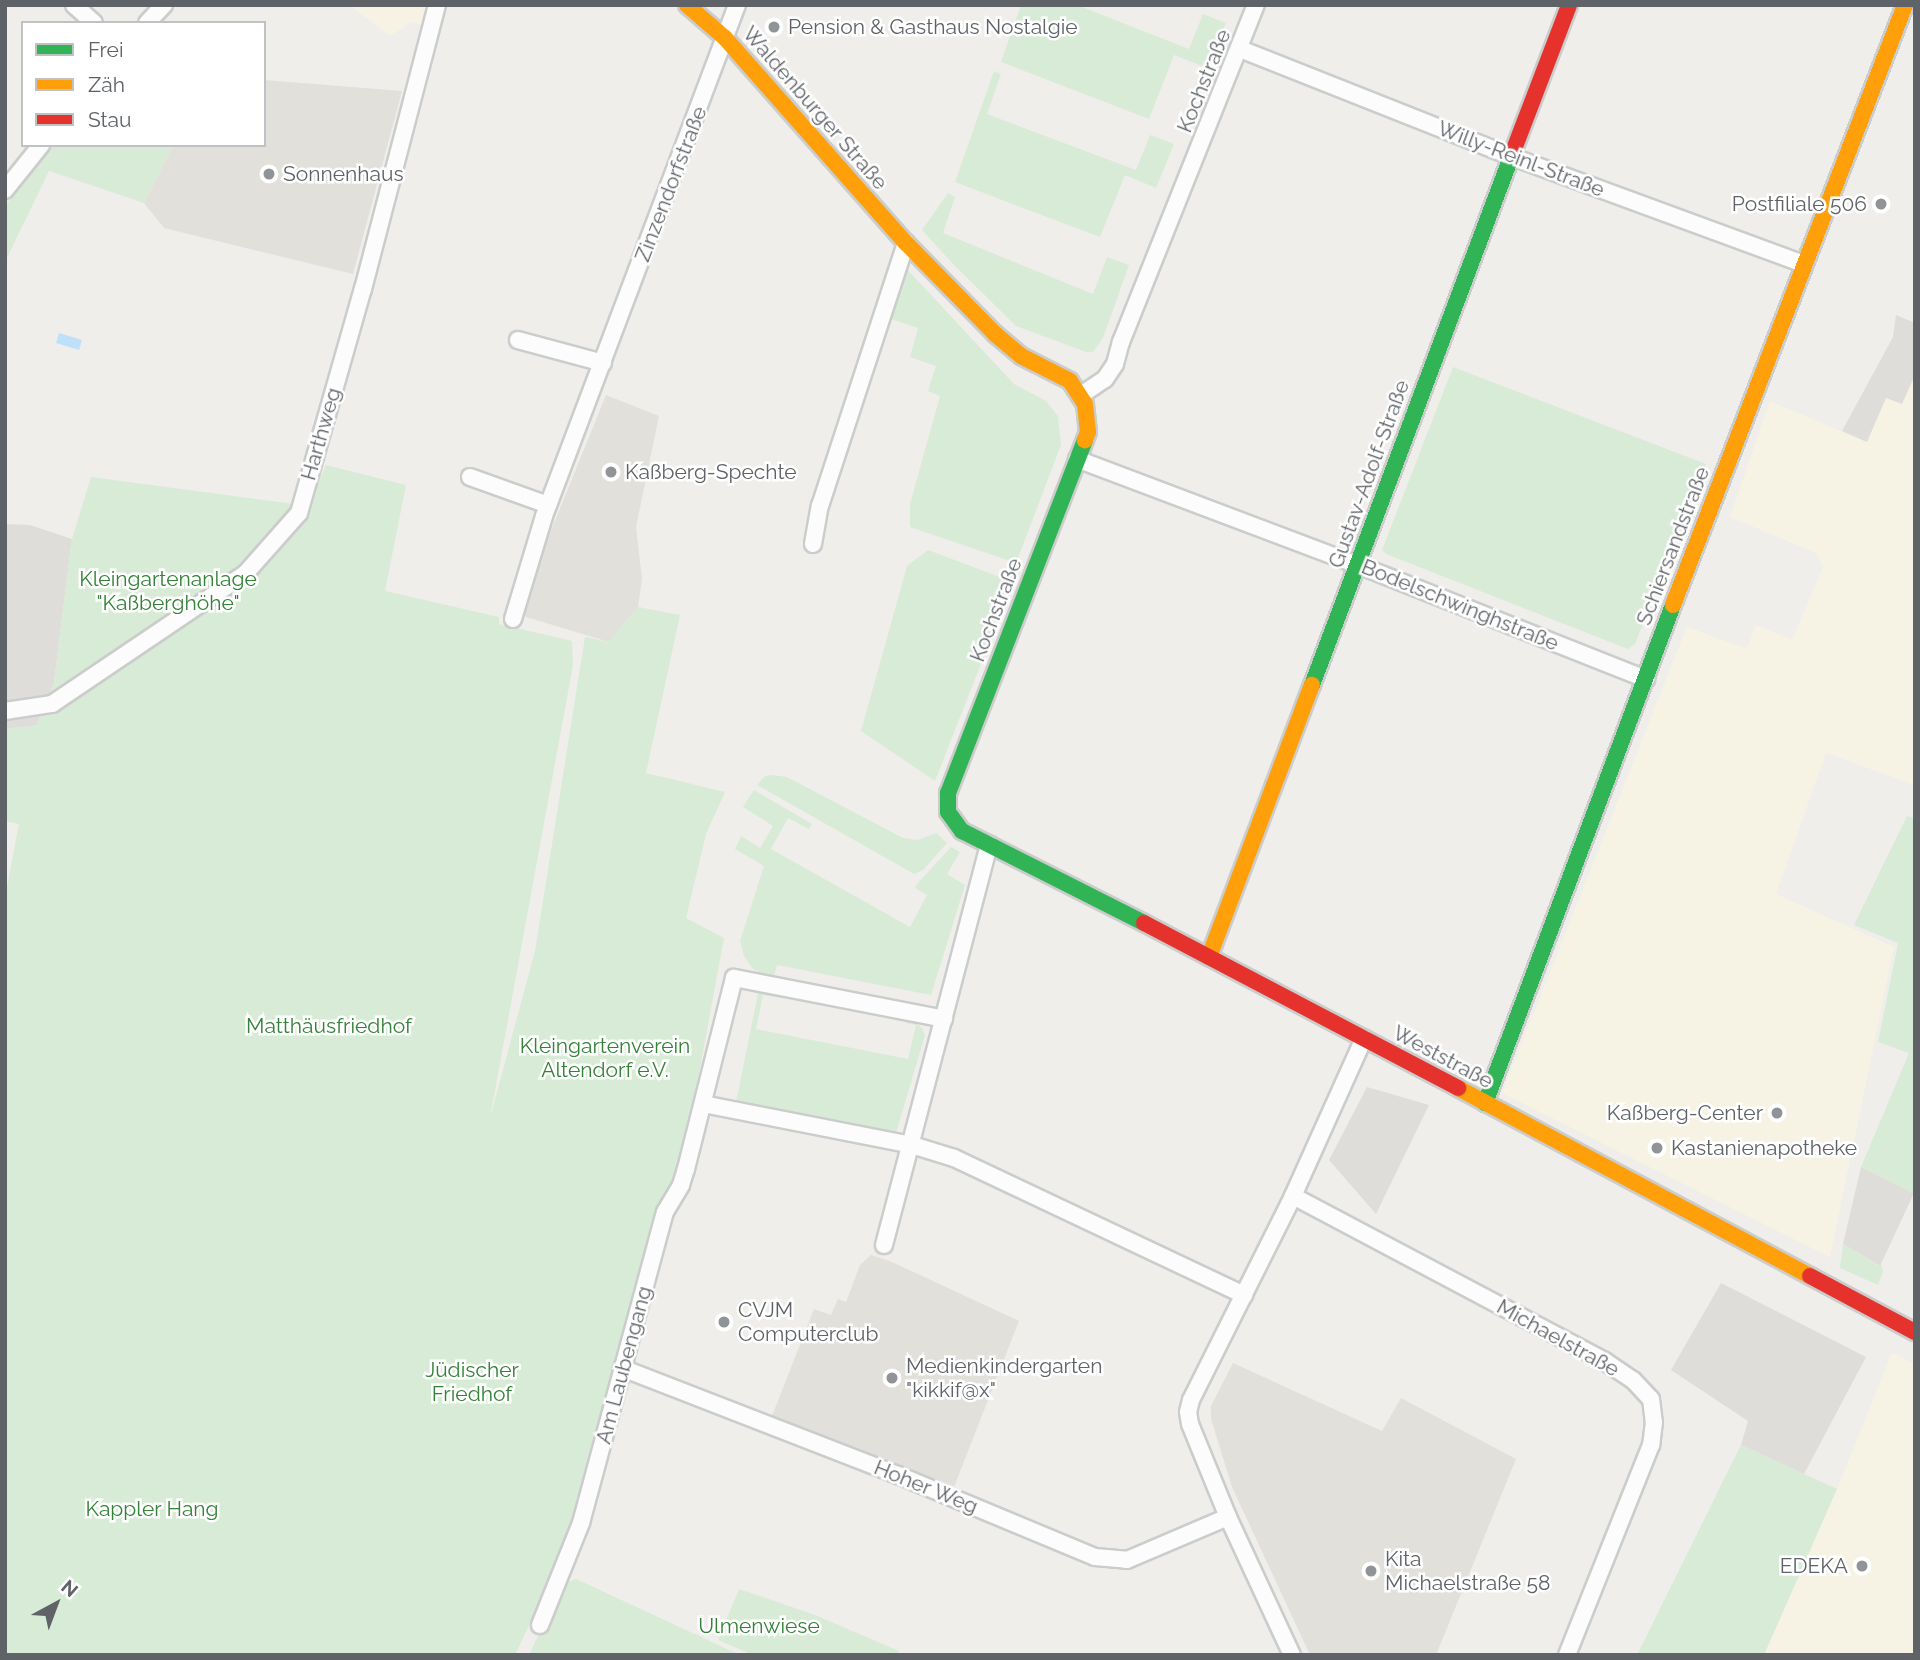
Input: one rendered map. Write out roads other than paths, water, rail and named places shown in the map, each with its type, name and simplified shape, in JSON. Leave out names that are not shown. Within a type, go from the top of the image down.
[{"type":"street","points":[[74,5],[92,21]]},
{"type":"street","points":[[149,21],[164,5]]},
{"type":"street","name":"Harthweg","points":[[5,711],[52,704],[245,574],[299,513],[366,275],[437,5]]},
{"type":"street","name":"Waldenburger Straße","points":[[687,5],[725,38],[906,243],[995,334],[1021,356],[1070,381],[1081,395]]},
{"type":"street","name":"Zinzendorfstraße","points":[[513,619],[548,505],[737,5]]},
{"type":"street","name":"Kochstraße","points":[[952,821],[948,812],[948,793],[1088,432],[1087,413],[1081,395],[1105,379],[1115,364],[1121,342],[1256,5]]},
{"type":"street","name":"Gustav-Adolf-Straße","points":[[1209,957],[1569,5]]},
{"type":"street","points":[[1886,5],[1904,8]]},
{"type":"street","name":"Schiersandstraße","points":[[1485,1103],[1904,8]]},
{"type":"street","name":"Willy-Reinl-Straße","points":[[1240,49],[1510,156],[1804,264]]},
{"type":"street","points":[[8,181],[39,147]]},
{"type":"street","points":[[813,544],[820,506],[906,243]]},
{"type":"street","points":[[518,340],[603,363]]},
{"type":"street","name":"Bodelschwinghstraße","points":[[1077,459],[1358,565],[1646,679]]},
{"type":"street","points":[[470,477],[548,505]]},
{"type":"street","name":"Weststraße","points":[[952,821],[962,831],[1364,1038],[1915,1332]]},
{"type":"street","points":[[884,1245],[989,845]]},
{"type":"street","name":"Am Laubengang","points":[[540,1625],[581,1523],[665,1212],[681,1185],[734,978],[944,1019]]},
{"type":"street","points":[[1292,1655],[1228,1517],[1189,1424],[1188,1412],[1191,1400],[1293,1196],[1364,1038]]},
{"type":"street","points":[[703,1104],[912,1145],[954,1158],[1244,1296]]},
{"type":"street","name":"Michaelstraße","points":[[1293,1196],[1606,1362],[1633,1380],[1650,1399],[1654,1422],[1651,1445],[1567,1655]]},
{"type":"street","name":"Hoher Weg","points":[[622,1368],[898,1475],[1095,1557],[1127,1560],[1228,1517]]},
{"type":"water","points":[[59,333],[82,340],[79,350],[56,343]]},
{"type":"place","name":"Pension & Gasthaus Nostalgie","points":[[774,27]]},
{"type":"place","name":"Sonnenhaus","points":[[269,174]]},
{"type":"place","name":"Postfiliale 506","points":[[1881,204]]},
{"type":"place","name":"Kaßberg-Spechte","points":[[611,472]]},
{"type":"place","name":"Kaßberg-Center","points":[[1777,1113]]},
{"type":"place","name":"Kastanienapotheke","points":[[1657,1148]]},
{"type":"place","name":"CVJM Computerclub","points":[[724,1322]]},
{"type":"place","name":"Medienkindergarten \"kikkif@x\"","points":[[892,1378]]},
{"type":"place","name":"EDEKA","points":[[1862,1566]]},
{"type":"place","name":"Kita Michaelstraße 58","points":[[1371,1571]]},
{"type":"park label","name":"Kleingartenanlage \"Kaßberghöhe\"","points":[[168,591]]},
{"type":"park label","name":"Matthäusfriedhof","points":[[329,1026]]},
{"type":"park label","name":"Kleingartenverein Altendorf e.V.","points":[[605,1058]]},
{"type":"park label","name":"Jüdischer Friedhof","points":[[472,1382]]},
{"type":"park label","name":"Kappler Hang","points":[[152,1509]]},
{"type":"park label","name":"Ulmenwiese","points":[[759,1626]]}]
